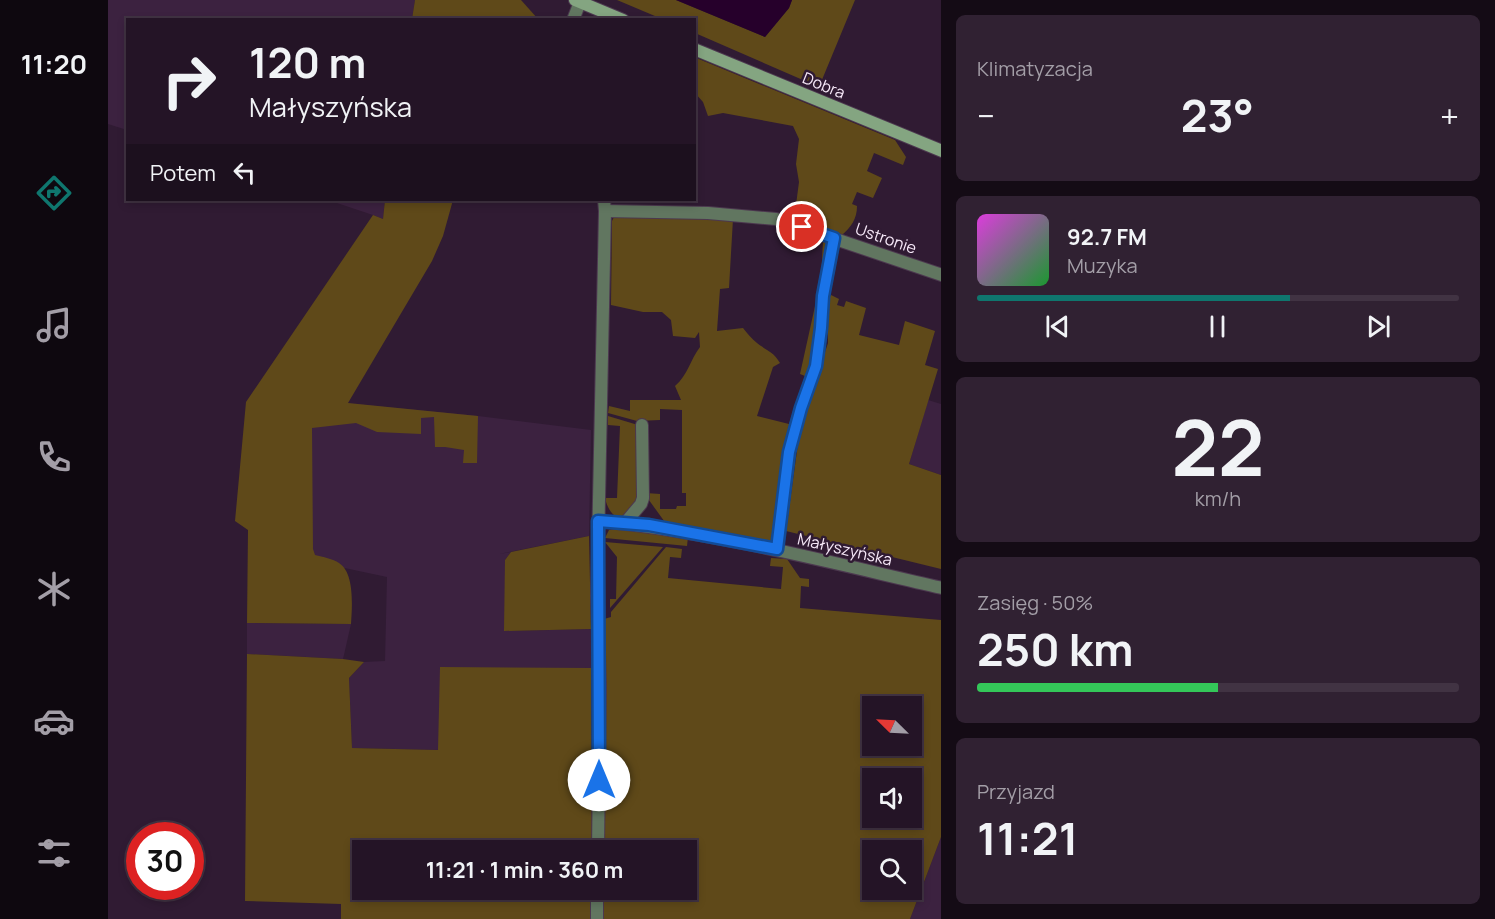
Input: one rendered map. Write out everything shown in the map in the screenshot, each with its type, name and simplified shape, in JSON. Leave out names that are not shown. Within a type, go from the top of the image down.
[{"type":"street","points":[[574,18],[578,1],[617,18]]},
{"type":"street","name":"Dobra","points":[[696,51],[941,151]]},
{"type":"street","points":[[598,840],[598,521],[604,205]]},
{"type":"street","name":"Ustronie","points":[[604,205],[776,219],[941,275]]},
{"type":"street","points":[[777,549],[789,452],[816,366],[823,296],[834,238]]},
{"type":"street","points":[[625,523],[641,504],[643,498],[642,425]]},
{"type":"street","name":"Małyszyńska","points":[[598,521],[649,525],[777,549],[941,588]]},
{"type":"street","points":[[597,900],[597,919]]},
{"type":"shaded area","points":[[108,0],[415,0],[412,18],[126,18],[126,130],[108,124]]},
{"type":"shaded area","points":[[415,0],[521,0],[537,18],[412,18]]},
{"type":"shaded area","points":[[617,0],[676,0],[765,37],[789,8],[792,0],[855,0],[819,87],[696,33],[696,18],[660,18]]},
{"type":"shaded area","points":[[676,0],[792,0],[789,8],[765,37]]},
{"type":"shaded area","points":[[696,58],[895,140],[906,157],[903,165],[874,153],[867,171],[882,178],[873,198],[857,192],[852,204],[857,206],[855,219],[842,235],[794,220],[799,182],[796,164],[799,139],[793,126],[723,113],[708,116],[703,102],[696,94]]},
{"type":"shaded area","points":[[331,201],[385,201],[383,219]]},
{"type":"shaded area","points":[[385,201],[453,201],[443,236],[432,261],[348,403],[478,416],[477,463],[463,463],[464,450],[435,447],[434,417],[421,418],[421,434],[377,432],[356,423],[312,428],[313,549],[315,555],[339,563],[348,574],[351,591],[351,624],[247,623],[248,530],[235,521],[246,402],[373,215],[383,219]]},
{"type":"shaded area","points":[[614,217],[733,219],[729,288],[720,289],[717,331],[743,328],[777,359],[780,363],[773,367],[757,416],[789,424],[805,376],[800,374],[821,279],[823,241],[829,243],[819,327],[772,545],[667,525],[646,496],[646,493],[660,494],[660,509],[676,509],[677,506],[686,506],[686,493],[682,493],[682,410],[660,409],[660,420],[637,421],[608,413],[609,406],[630,411],[630,400],[681,400],[675,386],[683,377],[700,347],[699,332],[695,338],[673,336],[671,320],[662,312],[643,312],[611,305],[612,221]]},
{"type":"shaded area","points":[[831,295],[839,299],[837,305],[844,307],[846,301],[866,308],[859,335],[899,345],[905,321],[935,331],[925,365],[938,369],[909,464],[941,475],[941,569],[786,531],[800,429],[828,343],[828,300]]},
{"type":"shaded area","points":[[304,399],[591,430],[589,536],[499,554],[511,552],[505,560],[505,631],[591,629],[591,668],[584,669],[438,750],[352,748],[349,678],[364,662],[385,661],[387,577],[307,560]]},
{"type":"shaded area","points":[[928,400],[941,404],[941,475],[909,464]]},
{"type":"shaded area","points":[[608,416],[638,425],[639,500],[627,515],[621,517],[611,512],[605,498],[617,498],[620,426],[608,425]]},
{"type":"shaded area","points":[[633,527],[688,537],[687,546],[605,538],[609,530]]},
{"type":"shaded area","points":[[589,536],[591,629],[504,631],[505,560],[511,552]]},
{"type":"shaded area","points":[[605,542],[663,547],[610,608],[610,599],[616,599],[617,557]]},
{"type":"shaded area","points":[[666,547],[682,549],[681,558],[670,557],[668,578],[781,589],[783,567],[770,566],[771,558],[787,559],[800,578],[809,579],[809,587],[801,586],[800,608],[941,620],[941,837],[922,887],[922,840],[862,840],[862,900],[917,900],[910,919],[603,919],[603,900],[697,900],[697,840],[604,840],[604,619],[611,617],[611,612]]},
{"type":"shaded area","points":[[247,623],[351,624],[343,659],[247,654]]},
{"type":"shaded area","points":[[247,654],[364,662],[349,678],[352,748],[438,750],[440,667],[591,668],[592,840],[352,840],[352,900],[592,900],[593,919],[341,919],[341,904],[245,901]]},
{"type":"shaded area","points":[[941,837],[941,919],[910,919],[917,900],[922,900],[922,887]]},
{"type":"route","points":[[599,780],[598,521],[649,525],[777,549],[789,452],[816,366],[823,296],[834,238],[802,227]]}]
